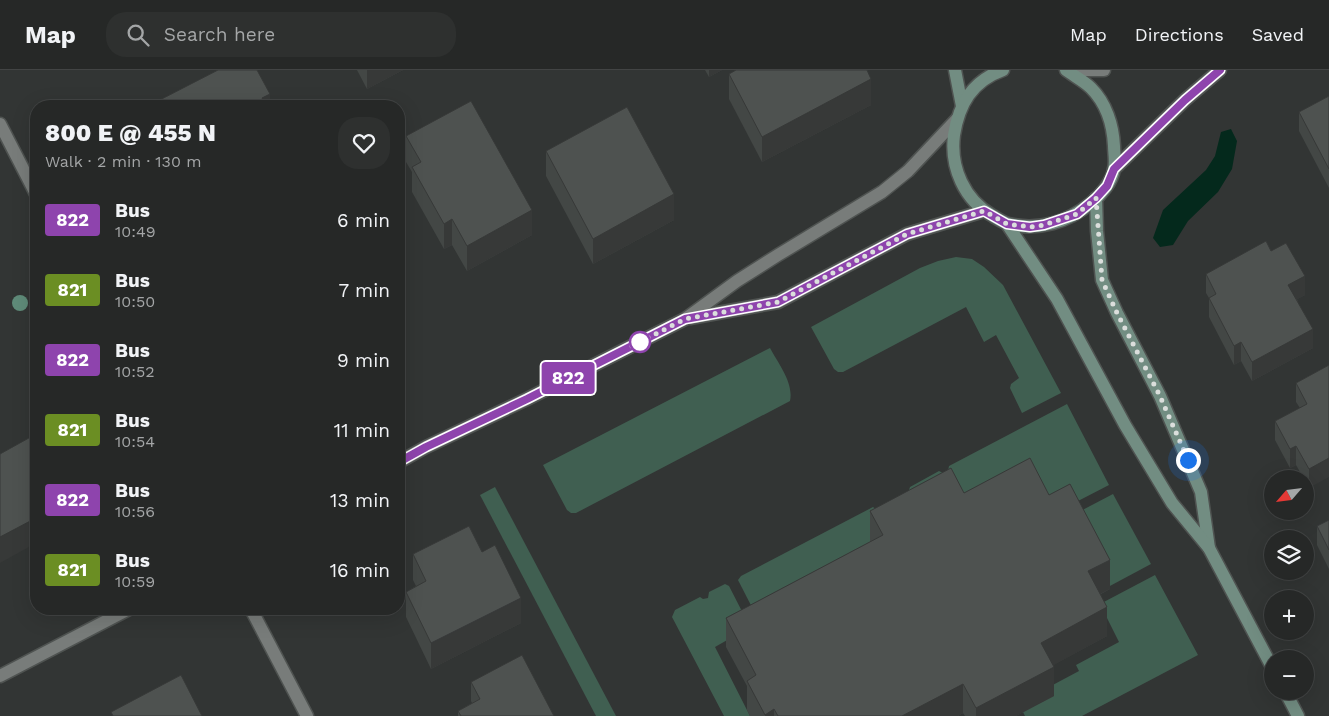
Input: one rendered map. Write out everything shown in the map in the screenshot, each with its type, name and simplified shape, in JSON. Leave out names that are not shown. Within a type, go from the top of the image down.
[{"type":"main road","points":[[955,70],[962,106]]},
{"type":"main road","points":[[1004,70],[995,73],[976,86],[962,106],[957,118],[953,156],[958,177],[969,195],[984,211],[1007,224],[1030,227],[1060,221],[1077,214],[1107,186],[1114,169],[1114,142],[1108,112],[1091,88],[1066,70]]},
{"type":"main road","points":[[1096,198],[1102,280],[1160,396],[1201,492],[1209,548]]},
{"type":"main road","points":[[1007,224],[1057,299],[1125,425],[1172,503],[1209,548],[1264,652]]},
{"type":"main road","points":[[1290,700],[1298,716]]},
{"type":"street","points":[[1074,70],[1104,70]]},
{"type":"street","points":[[1114,169],[1185,100],[1220,70]]},
{"type":"street","points":[[405,459],[685,319],[770,260],[882,192],[908,171],[957,118]]},
{"type":"street","points":[[0,124],[30,182]]},
{"type":"street","points":[[685,319],[778,302],[907,234],[984,211]]},
{"type":"street","points":[[0,676],[117,615]]},
{"type":"street","points":[[254,615],[307,716]]},
{"type":"shaded area","points":[[1231,129],[1237,141],[1232,169],[1218,192],[1188,221],[1173,245],[1160,247],[1153,238],[1163,210],[1206,170],[1215,156],[1221,132]]},
{"type":"shaded area","points":[[956,257],[972,259],[984,267],[1003,285],[1061,393],[1022,413],[1010,388],[1011,384],[1019,378],[996,335],[984,342],[966,307],[843,372],[838,372],[834,369],[811,327],[920,268]]},
{"type":"shaded area","points":[[770,348],[788,380],[791,394],[790,401],[576,513],[571,513],[567,510],[543,465]]},
{"type":"shaded area","points":[[1067,404],[1109,485],[1051,515],[989,499],[908,493],[910,487],[939,471],[943,473],[948,471],[949,466]]},
{"type":"shaded area","points":[[495,487],[616,716],[596,716],[480,495]]},
{"type":"shaded area","points":[[1113,494],[1151,564],[1108,587],[1071,516]]},
{"type":"shaded area","points":[[873,507],[877,510],[883,565],[758,619],[738,580],[741,576]]},
{"type":"shaded area","points":[[1155,575],[1198,655],[1082,716],[1025,716],[1023,712],[1049,687],[1079,671],[1076,665],[1119,642],[1100,604]]},
{"type":"shaded area","points":[[725,584],[729,586],[750,627],[715,647],[750,716],[724,716],[672,617],[675,610],[700,597],[703,599],[708,598],[709,592]]},
{"type":"building","points":[[218,70],[257,70],[270,94],[262,98],[263,100],[160,100]]},
{"type":"building","points":[[736,70],[867,70],[871,79],[762,137],[729,74]]},
{"type":"building","points":[[1329,96],[1329,169],[1299,112]]},
{"type":"building","points":[[471,101],[532,210],[467,246],[452,219],[444,224],[412,167],[421,162],[406,136]]},
{"type":"building","points":[[627,107],[674,194],[593,239],[546,151]]},
{"type":"building","points":[[1266,241],[1271,251],[1286,243],[1305,276],[1288,285],[1313,329],[1252,362],[1241,342],[1234,346],[1209,298],[1216,294],[1206,274]]},
{"type":"building","points":[[1329,365],[1329,458],[1309,469],[1296,446],[1290,449],[1275,421],[1307,404],[1296,383]]},
{"type":"building","points":[[30,437],[30,521],[0,537],[0,454]]},
{"type":"building","points":[[1030,458],[1049,495],[1070,484],[1110,560],[1088,571],[1107,607],[1041,643],[1054,667],[976,708],[963,684],[902,716],[778,716],[774,709],[765,715],[747,681],[756,675],[726,618],[883,535],[870,511],[951,468],[964,493]]},
{"type":"building","points":[[1329,520],[1329,550],[1317,526]]},
{"type":"building","points":[[469,526],[482,552],[495,545],[521,598],[431,643],[406,592],[426,581],[413,554]]},
{"type":"building","points":[[522,655],[554,716],[461,716],[458,711],[480,699],[471,682]]},
{"type":"building","points":[[181,675],[202,716],[113,716],[111,712]]},
{"type":"bus line","name":"822","points":[[405,459],[685,319],[778,302],[907,234],[984,211],[1007,224],[1030,227],[1060,221],[1077,214],[1107,186],[1114,169],[1185,100],[1220,70]]},
{"type":"route","points":[[640,342],[632,346],[685,319],[778,302],[907,234],[954,219],[984,211],[1007,224],[1030,227],[1044,225],[1077,214],[1096,198],[1102,280],[1160,396],[1188,460]]}]
